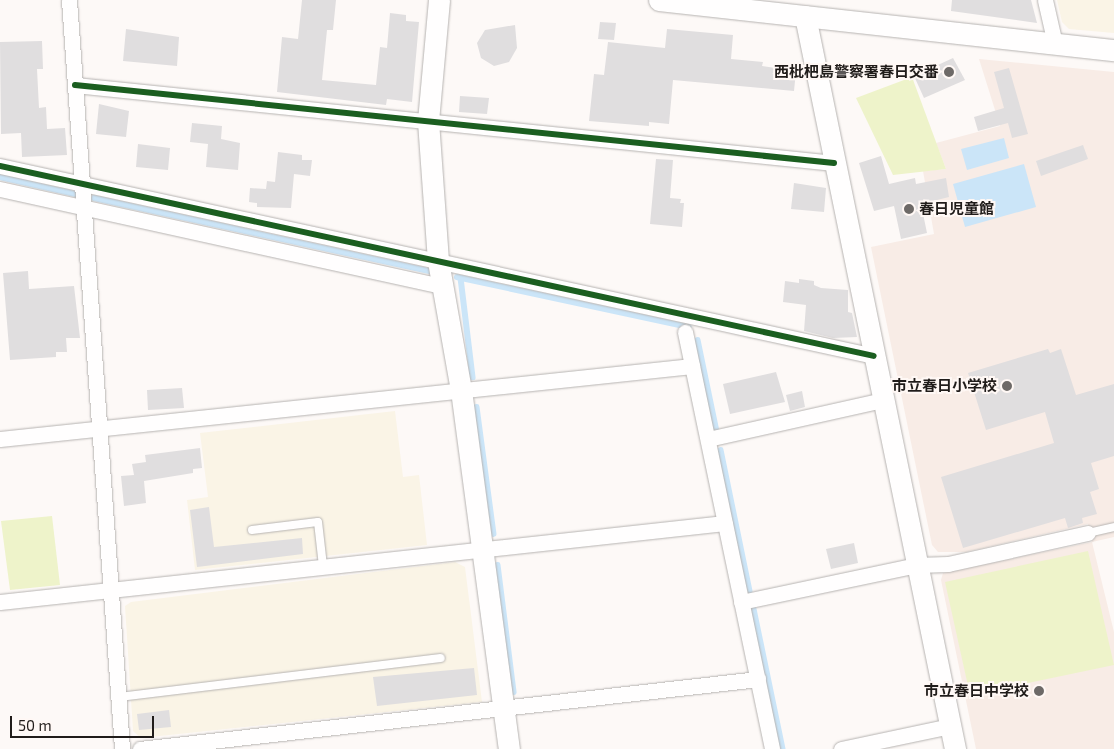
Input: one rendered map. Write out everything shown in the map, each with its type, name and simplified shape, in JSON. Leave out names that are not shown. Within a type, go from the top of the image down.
[{"type":"street","points":[[69,0],[101,429],[122,749]]},
{"type":"street","points":[[439,0],[428,121],[438,261],[461,390],[502,708],[509,749]]},
{"type":"street","points":[[659,0],[716,3],[805,16],[1114,50]]},
{"type":"street","points":[[1045,0],[1055,44]]},
{"type":"street","points":[[805,16],[955,749]]},
{"type":"street","points":[[75,85],[834,163]]},
{"type":"street","points":[[0,166],[874,356]]},
{"type":"street","points":[[0,189],[442,286]]},
{"type":"street","points":[[685,332],[772,749]]},
{"type":"street","points":[[0,440],[692,366]]},
{"type":"street","points":[[708,439],[883,400]]},
{"type":"street","points":[[0,602],[725,523]]},
{"type":"street","points":[[741,602],[916,565],[948,564],[1088,533]]},
{"type":"street","points":[[140,749],[758,679]]},
{"type":"street","points":[[841,749],[950,726]]},
{"type":"lane","points":[[252,530],[318,522],[324,566]]},
{"type":"lane","points":[[1088,533],[1114,527]]},
{"type":"lane","points":[[119,697],[441,658]]},
{"type":"shaded area","points":[[1057,0],[1114,0],[1114,33],[1069,29],[1062,22]]},
{"type":"shaded area","name":"市立春日小学校","points":[[979,59],[1114,72],[1114,537],[1092,542],[1088,524],[966,552],[938,552],[932,545],[871,247],[934,234],[923,171],[946,169],[936,143],[1000,126]]},
{"type":"shaded area","points":[[395,411],[403,477],[419,475],[427,545],[195,570],[187,500],[208,497],[200,433]]},
{"type":"shaded area","name":"市立春日中学校","points":[[1092,542],[1114,632],[1114,749],[976,749],[941,580],[943,573]]},
{"type":"shaded area","points":[[455,562],[465,567],[482,702],[141,738],[133,731],[125,606],[131,602]]},
{"type":"green space","points":[[912,77],[946,169],[893,175],[856,98]]},
{"type":"green space","points":[[52,516],[60,585],[10,590],[1,521]]},
{"type":"green space","points":[[1088,551],[1114,665],[970,695],[945,582]]},
{"type":"water","points":[[1004,138],[1009,158],[967,170],[961,149]]},
{"type":"water","points":[[1024,164],[1036,207],[965,227],[953,184]]},
{"type":"building","points":[[302,0],[336,0],[333,30],[327,30],[322,80],[376,85],[380,47],[387,48],[390,13],[406,15],[406,21],[419,22],[412,102],[387,99],[386,105],[277,92],[282,37],[298,39]]},
{"type":"building","points":[[952,0],[1031,0],[1037,23],[951,11]]},
{"type":"building","points":[[600,22],[616,23],[614,40],[598,39]]},
{"type":"building","points":[[515,25],[517,48],[509,62],[494,66],[481,58],[477,43],[485,30]]},
{"type":"building","points":[[126,29],[179,37],[177,66],[123,61]]},
{"type":"building","points":[[667,29],[733,35],[731,59],[763,62],[762,66],[796,71],[794,91],[673,80],[669,124],[649,122],[649,126],[589,121],[594,74],[604,75],[608,42],[665,48]]},
{"type":"building","points":[[42,41],[43,69],[37,69],[39,108],[46,107],[47,129],[65,128],[67,155],[22,157],[21,133],[1,134],[0,42]]},
{"type":"building","points":[[953,58],[965,80],[924,98],[914,76]]},
{"type":"building","points":[[1009,68],[1028,134],[1012,138],[1008,123],[978,131],[974,117],[1004,108],[994,72]]},
{"type":"building","points":[[460,96],[489,98],[487,114],[459,112]]},
{"type":"building","points":[[99,104],[129,111],[126,137],[96,134]]},
{"type":"building","points":[[192,123],[222,126],[221,139],[240,143],[238,170],[206,167],[208,144],[190,142]]},
{"type":"building","points":[[138,144],[170,148],[168,170],[136,167]]},
{"type":"building","points":[[1083,145],[1088,159],[1041,176],[1036,161]]},
{"type":"building","points":[[278,152],[302,155],[302,160],[312,160],[310,176],[294,174],[291,208],[257,207],[257,203],[249,202],[250,188],[266,189],[267,181],[275,182]]},
{"type":"building","points":[[881,156],[889,184],[915,178],[916,184],[946,178],[949,197],[921,204],[927,233],[901,239],[894,206],[874,211],[859,163]]},
{"type":"building","points":[[656,159],[673,160],[670,198],[681,199],[680,203],[684,203],[682,227],[650,224]]},
{"type":"building","points":[[794,183],[826,188],[824,212],[791,209]]},
{"type":"building","points":[[28,271],[29,289],[74,286],[80,338],[66,338],[67,352],[56,352],[56,357],[10,360],[3,273]]},
{"type":"building","points":[[799,279],[814,281],[814,285],[821,288],[848,290],[848,312],[852,313],[857,337],[833,338],[804,331],[806,305],[783,302],[785,281],[799,283]]},
{"type":"building","points":[[1048,349],[1050,353],[1061,349],[1076,395],[1114,384],[1114,456],[1091,463],[1099,489],[1090,492],[1097,514],[1082,518],[1083,523],[1068,528],[1065,518],[963,548],[941,477],[1054,443],[1045,412],[986,430],[968,373]]},
{"type":"building","points":[[776,372],[785,402],[730,414],[723,384]]},
{"type":"building","points":[[182,388],[184,408],[148,410],[147,390]]},
{"type":"building","points":[[802,391],[805,407],[790,411],[786,395]]},
{"type":"building","points":[[200,448],[202,468],[193,469],[193,473],[144,481],[146,503],[124,506],[121,476],[134,475],[132,464],[146,462],[145,455]]},
{"type":"building","points":[[209,507],[214,547],[302,538],[303,554],[197,567],[190,510]]},
{"type":"building","points":[[854,543],[858,563],[831,569],[826,549]]},
{"type":"building","points":[[474,668],[477,695],[377,706],[373,677]]},
{"type":"building","points":[[169,710],[171,727],[139,730],[137,714]]},
{"type":"waterway","points":[[0,177],[75,194]]},
{"type":"waterway","points":[[94,198],[429,271]]},
{"type":"waterway","points":[[457,277],[689,327]]},
{"type":"waterway","points":[[461,278],[473,377]]},
{"type":"waterway","points":[[698,340],[717,432]]},
{"type":"waterway","points":[[477,407],[494,534]]},
{"type":"waterway","points":[[721,450],[750,591]]},
{"type":"waterway","points":[[498,565],[514,692]]},
{"type":"waterway","points":[[754,609],[783,749]]},
{"type":"cycle path","points":[[75,85],[834,163]]},
{"type":"cycle path","points":[[0,166],[874,356]]},
{"type":"place","name":"西枇杷島警察署春日交番","points":[[949,72]]},
{"type":"place","name":"春日児童館","points":[[909,209]]},
{"type":"place","name":"市立春日小学校","points":[[1007,386]]},
{"type":"place","name":"市立春日中学校","points":[[1039,691]]}]
